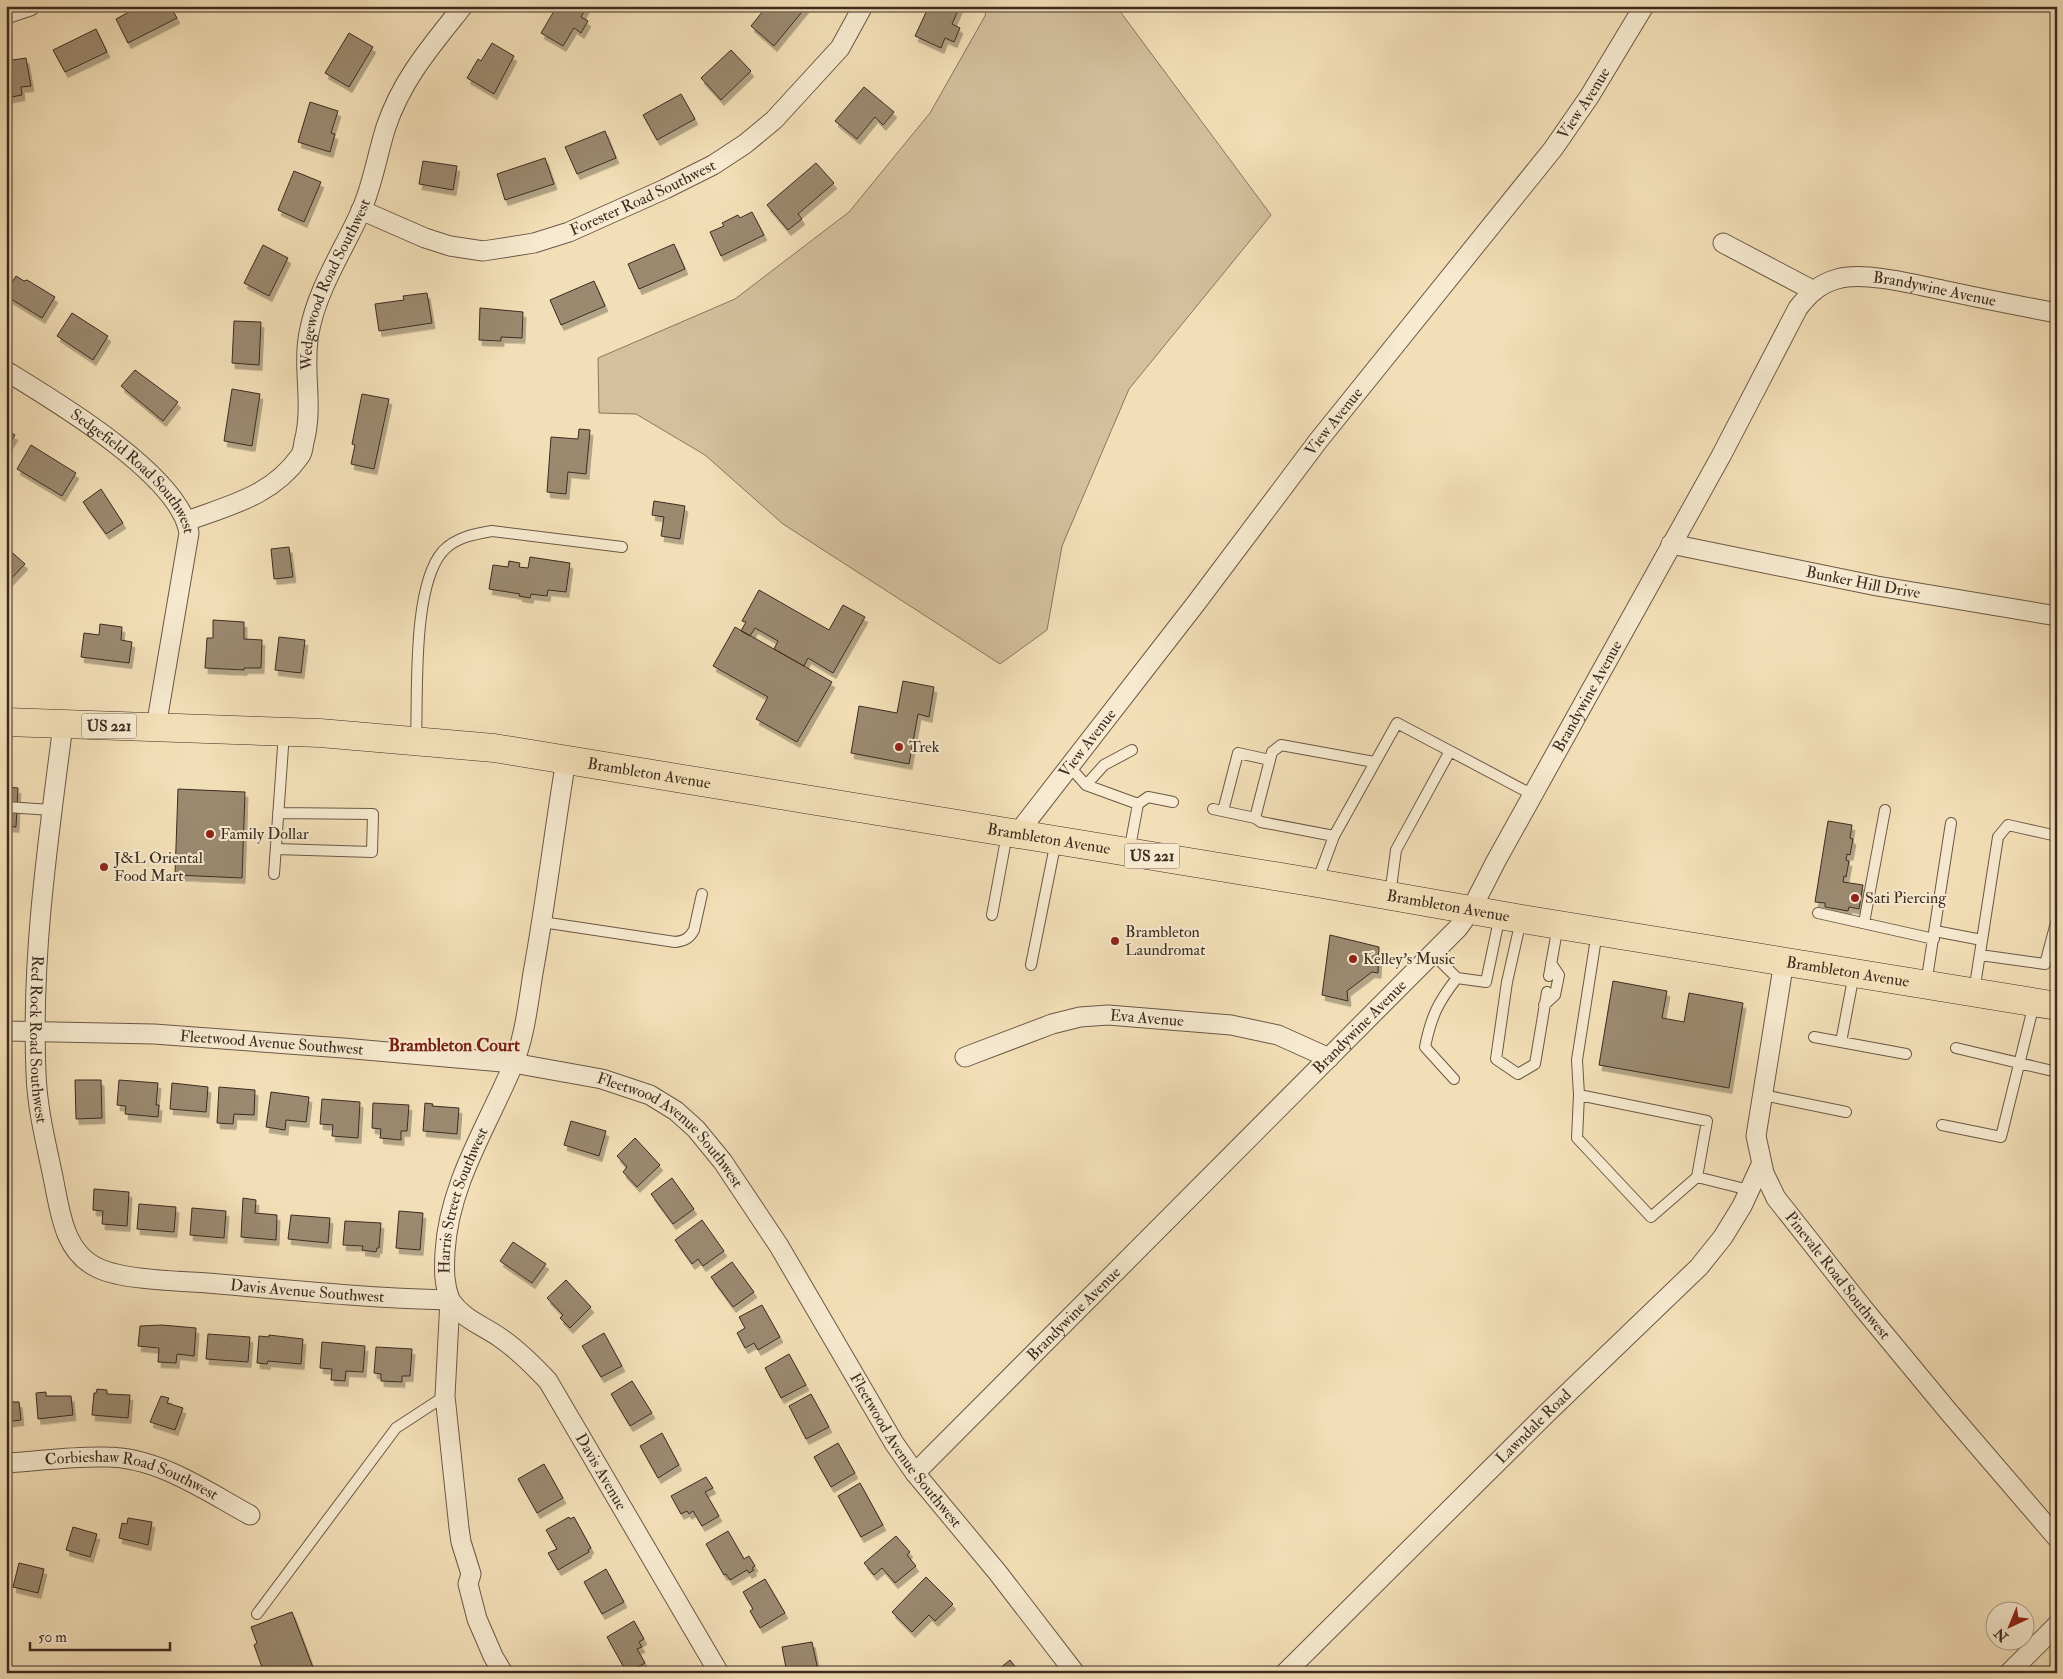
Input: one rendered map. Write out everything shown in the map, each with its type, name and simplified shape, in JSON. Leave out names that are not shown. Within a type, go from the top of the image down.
[{"type":"main road","name":"US 221","points":[[6,722],[156,727]]},
{"type":"main road","name":"Brambleton Avenue","points":[[156,727],[328,733],[494,748],[2045,1004]]},
{"type":"street","points":[[6,14],[30,6]]},
{"type":"street","name":"Wedgewood Road Southwest","points":[[187,521],[255,496],[274,484],[291,468],[301,454],[310,407],[306,363],[309,334],[314,312],[361,210],[374,174],[386,127],[402,90],[416,64],[462,6]]},
{"type":"street","name":"Forester Road Southwest","points":[[361,210],[425,238],[450,246],[483,251],[534,243],[569,232],[705,169],[744,144],[774,120],[840,48],[863,6]]},
{"type":"street","name":"View Avenue","points":[[1012,833],[1069,766],[1197,602],[1318,441],[1553,149],[1589,97],[1644,6]]},
{"type":"street","points":[[1723,243],[1814,291]]},
{"type":"street","name":"Brandywine Avenue","points":[[915,1473],[1458,928],[1471,910],[1533,794],[1725,448],[1798,308],[1814,291],[1823,284],[1839,278],[1862,276],[2057,313]]},
{"type":"street","name":"Sedgefield Road Southwest","points":[[6,371],[92,425],[122,449],[151,475],[182,510],[187,521],[189,533],[156,727]]},
{"type":"street","name":"Bunker Hill Drive","points":[[1671,544],[1877,586],[2057,616]]},
{"type":"street","name":"Red Rock Road Southwest","points":[[63,725],[37,940],[36,1075],[42,1126],[62,1223],[71,1243],[82,1258],[96,1268],[113,1274],[167,1280]]},
{"type":"street","name":"Harris Street Southwest","points":[[503,1673],[493,1656],[477,1618],[468,1584],[471,1574],[458,1528],[445,1396],[450,1300],[445,1287],[446,1234],[452,1205],[461,1177],[513,1064],[522,1035],[542,922],[566,760]]},
{"type":"street","name":"Pinevale Road Southwest","points":[[1784,961],[1756,1136],[1761,1165],[1776,1198],[1948,1412],[2057,1538]]},
{"type":"street","name":"Eva Avenue","points":[[965,1057],[1052,1024],[1080,1017],[1108,1015],[1231,1025],[1278,1035],[1329,1058]]},
{"type":"street","name":"Fleetwood Avenue Southwest","points":[[6,1031],[154,1034],[343,1048],[513,1064],[602,1079],[650,1095],[676,1111],[696,1129],[723,1162],[779,1246],[818,1310],[869,1403],[894,1444],[915,1473],[998,1573],[1075,1673]]},
{"type":"street","name":"Lawndale Road","points":[[1286,1673],[1547,1414],[1699,1267],[1723,1238],[1761,1165]]},
{"type":"street","name":"Davis Avenue Southwest","points":[[167,1280],[387,1298],[450,1300]]},
{"type":"street","name":"Davis Avenue","points":[[450,1300],[458,1312],[502,1338],[548,1380],[719,1673]]},
{"type":"street","name":"Corbieshaw Road Southwest","points":[[6,1463],[106,1456],[148,1464],[176,1475],[250,1515]]},
{"type":"street","points":[[2009,1673],[2057,1625]]},
{"type":"lane","points":[[416,740],[421,610],[427,584],[437,559],[444,550],[456,540],[471,534],[492,531],[622,547]]},
{"type":"lane","points":[[1316,883],[1334,836],[1397,723],[1533,794]]},
{"type":"lane","points":[[274,874],[284,732]]},
{"type":"lane","points":[[1254,818],[1272,752],[1281,745],[1374,762]]},
{"type":"lane","points":[[1086,785],[1104,765],[1132,750]]},
{"type":"lane","points":[[1390,896],[1396,850],[1450,751]]},
{"type":"lane","points":[[1223,812],[1238,752],[1270,760]]},
{"type":"lane","points":[[1069,766],[1086,785],[1138,804]]},
{"type":"lane","points":[[1129,853],[1138,804],[1148,797],[1173,802]]},
{"type":"lane","points":[[6,807],[52,810]]},
{"type":"lane","points":[[1212,809],[1254,818],[1261,822],[1334,836]]},
{"type":"lane","points":[[1864,923],[1885,810]]},
{"type":"lane","points":[[276,849],[372,852],[373,814],[278,813]]},
{"type":"lane","points":[[1926,985],[1951,823]]},
{"type":"lane","points":[[1974,992],[1998,837],[2008,825],[2057,836]]},
{"type":"lane","points":[[992,915],[1012,833]]},
{"type":"lane","points":[[1031,965],[1056,840]]},
{"type":"lane","points":[[542,922],[675,942],[684,941],[691,936],[694,930],[702,894]]},
{"type":"lane","points":[[1818,913],[1934,935],[1982,940]]},
{"type":"lane","points":[[1433,954],[1457,978],[1486,982],[1511,917]]},
{"type":"lane","points":[[1511,917],[1507,982],[1496,1059],[1518,1074],[1535,1064],[1547,992]]},
{"type":"lane","points":[[1980,954],[2045,964],[2057,919]]},
{"type":"lane","points":[[1549,976],[1558,924]]},
{"type":"lane","points":[[1579,1095],[1707,1121],[1697,1176],[1651,1217],[1576,1138],[1579,1095],[1577,1060],[1597,931]]},
{"type":"lane","points":[[1544,1005],[1556,995],[1559,975],[1551,963]]},
{"type":"lane","points":[[1841,1042],[1854,973]]},
{"type":"lane","points":[[1454,1079],[1425,1048],[1430,1022],[1442,997],[1457,978]]},
{"type":"lane","points":[[1942,1125],[2001,1137],[2019,1063],[2045,1004]]},
{"type":"lane","points":[[1814,1037],[1906,1054]]},
{"type":"lane","points":[[1956,1048],[2057,1072]]},
{"type":"lane","points":[[1763,1095],[1846,1112]]},
{"type":"lane","points":[[1697,1176],[1749,1190]]},
{"type":"lane","points":[[257,1614],[396,1428],[445,1396]]},
{"type":"shaded area","points":[[987,6],[1116,6],[1271,215],[1129,389],[1062,546],[1047,630],[1000,664],[783,524],[705,455],[636,414],[599,413],[598,358],[735,299],[849,212],[930,113],[985,16]]},
{"type":"building","points":[[140,6],[170,6],[177,18],[128,43],[116,19]]},
{"type":"building","points":[[557,6],[587,6],[581,17],[588,21],[581,33],[574,28],[563,46],[541,33]]},
{"type":"building","points":[[767,6],[806,7],[774,46],[751,26]]},
{"type":"building","points":[[929,6],[960,6],[952,24],[960,28],[954,42],[945,38],[941,48],[915,36]]},
{"type":"building","points":[[96,29],[107,52],[65,72],[53,50]]},
{"type":"building","points":[[349,33],[373,47],[349,87],[325,73]]},
{"type":"building","points":[[492,43],[514,56],[494,94],[467,78],[478,59],[481,61]]},
{"type":"building","points":[[731,50],[751,71],[721,100],[701,78]]},
{"type":"building","points":[[26,58],[31,86],[21,87],[22,95],[6,98],[6,61]]},
{"type":"building","points":[[864,87],[894,112],[883,125],[875,117],[857,139],[835,121]]},
{"type":"building","points":[[681,94],[695,119],[657,140],[643,115]]},
{"type":"building","points":[[310,102],[338,111],[331,133],[335,134],[330,152],[298,142]]},
{"type":"building","points":[[605,131],[616,158],[577,174],[565,147]]},
{"type":"building","points":[[545,158],[554,184],[505,200],[497,174]]},
{"type":"building","points":[[423,161],[457,166],[453,190],[419,184]]},
{"type":"building","points":[[816,163],[834,183],[798,214],[802,219],[788,230],[767,205]]},
{"type":"building","points":[[294,171],[321,182],[304,222],[278,210]]},
{"type":"building","points":[[752,212],[764,235],[721,256],[710,232],[724,226],[722,223],[738,215],[740,218]]},
{"type":"building","points":[[674,244],[685,269],[639,289],[628,264]]},
{"type":"building","points":[[263,245],[288,258],[269,296],[244,283]]},
{"type":"building","points":[[16,276],[24,281],[27,280],[55,297],[42,318],[6,296],[6,292]]},
{"type":"building","points":[[594,281],[605,306],[561,325],[550,300]]},
{"type":"building","points":[[427,293],[432,323],[379,331],[375,304],[404,300],[403,296]]},
{"type":"building","points":[[480,308],[523,312],[522,338],[501,337],[501,341],[479,340]]},
{"type":"building","points":[[72,313],[108,336],[93,360],[57,336]]},
{"type":"building","points":[[234,321],[261,322],[259,365],[232,363]]},
{"type":"building","points":[[135,370],[178,402],[163,421],[121,386]]},
{"type":"building","points":[[232,389],[260,394],[252,446],[224,441]]},
{"type":"building","points":[[362,394],[389,399],[374,469],[351,464],[355,445],[352,444]]},
{"type":"building","points":[[579,429],[590,430],[586,474],[568,472],[566,494],[547,492],[551,437],[578,439]]},
{"type":"building","points":[[6,430],[15,435],[6,449]]},
{"type":"building","points":[[31,445],[76,473],[62,496],[17,469]]},
{"type":"building","points":[[101,489],[123,523],[106,534],[83,502]]},
{"type":"building","points":[[654,501],[685,506],[680,539],[661,536],[664,517],[652,515]]},
{"type":"building","points":[[6,547],[25,564],[6,584]]},
{"type":"building","points":[[289,547],[293,577],[274,579],[271,549]]},
{"type":"building","points":[[530,557],[570,563],[566,592],[548,590],[547,596],[531,594],[530,598],[519,596],[520,594],[489,589],[493,565],[508,567],[509,561],[520,563],[519,567],[528,568]]},
{"type":"building","points":[[759,590],[829,630],[843,605],[865,617],[833,673],[808,658],[804,666],[774,649],[778,641],[755,628],[750,636],[741,631],[746,622],[742,621]]},
{"type":"building","points":[[213,620],[244,622],[244,639],[262,640],[261,668],[244,668],[244,670],[205,668],[207,638],[213,638]]},
{"type":"building","points":[[100,624],[122,627],[121,640],[132,642],[129,663],[81,657],[84,633],[99,635]]},
{"type":"building","points":[[735,627],[832,682],[797,742],[756,719],[768,697],[713,666]]},
{"type":"building","points":[[279,637],[305,640],[301,673],[275,670]]},
{"type":"building","points":[[903,681],[934,687],[929,717],[918,714],[909,764],[851,753],[859,706],[897,713]]},
{"type":"building","points":[[6,787],[18,788],[16,827],[6,826]]},
{"type":"building","name":"Family Dollar","points":[[178,789],[245,792],[242,878],[175,875]]},
{"type":"building","points":[[1828,821],[1852,825],[1850,838],[1853,839],[1850,855],[1847,854],[1846,860],[1849,861],[1846,877],[1844,876],[1843,882],[1863,885],[1859,909],[1849,907],[1848,911],[1825,907],[1825,903],[1815,902]]},
{"type":"building","name":"Kelley's Music","points":[[1330,935],[1379,947],[1378,973],[1372,972],[1347,991],[1348,1001],[1322,995]]},
{"type":"building","points":[[1613,981],[1667,991],[1662,1018],[1684,1022],[1689,993],[1743,1003],[1729,1088],[1599,1065]]},
{"type":"building","points":[[75,1080],[101,1080],[102,1118],[76,1119]]},
{"type":"building","points":[[119,1080],[158,1083],[156,1105],[159,1105],[158,1117],[125,1114],[126,1106],[117,1105]]},
{"type":"building","points":[[172,1083],[208,1087],[206,1112],[170,1109]]},
{"type":"building","points":[[219,1087],[255,1090],[254,1115],[234,1114],[233,1124],[217,1123]]},
{"type":"building","points":[[271,1092],[309,1097],[306,1122],[286,1120],[285,1130],[266,1127]]},
{"type":"building","points":[[322,1099],[360,1102],[358,1138],[332,1136],[333,1125],[320,1124]]},
{"type":"building","points":[[373,1103],[409,1105],[407,1131],[401,1131],[401,1140],[380,1138],[381,1129],[372,1128]]},
{"type":"building","points":[[425,1103],[433,1104],[432,1106],[459,1108],[457,1134],[423,1131]]},
{"type":"building","points":[[571,1121],[606,1131],[599,1156],[564,1145]]},
{"type":"building","points":[[635,1138],[660,1165],[637,1187],[623,1172],[627,1167],[617,1156]]},
{"type":"building","points":[[672,1178],[694,1209],[673,1224],[651,1194]]},
{"type":"building","points":[[94,1189],[129,1192],[127,1226],[102,1224],[103,1211],[93,1210]]},
{"type":"building","points":[[243,1198],[256,1200],[255,1213],[277,1215],[276,1240],[241,1237]]},
{"type":"building","points":[[139,1204],[176,1207],[174,1232],[137,1229]]},
{"type":"building","points":[[192,1208],[226,1211],[224,1238],[190,1235]]},
{"type":"building","points":[[399,1211],[423,1213],[420,1250],[396,1248]]},
{"type":"building","points":[[291,1215],[330,1218],[328,1243],[288,1239]]},
{"type":"building","points":[[702,1220],[724,1251],[703,1266],[698,1259],[692,1264],[675,1240]]},
{"type":"building","points":[[345,1221],[381,1223],[379,1248],[377,1248],[376,1252],[362,1250],[363,1246],[343,1245]]},
{"type":"building","points":[[513,1242],[546,1264],[532,1283],[500,1261]]},
{"type":"building","points":[[732,1262],[754,1292],[733,1307],[711,1277]]},
{"type":"building","points":[[566,1280],[591,1307],[570,1328],[560,1318],[563,1315],[547,1298]]},
{"type":"building","points":[[762,1305],[780,1337],[758,1350],[754,1343],[745,1348],[737,1333],[745,1328],[739,1317]]},
{"type":"building","points":[[162,1325],[196,1328],[194,1356],[177,1354],[176,1363],[158,1362],[159,1348],[138,1346],[140,1326]]},
{"type":"building","points":[[604,1333],[622,1366],[601,1377],[582,1346]]},
{"type":"building","points":[[208,1334],[250,1337],[248,1362],[206,1359]]},
{"type":"building","points":[[269,1335],[303,1339],[301,1364],[268,1361],[267,1364],[257,1363],[259,1336],[269,1337]]},
{"type":"building","points":[[322,1342],[365,1346],[363,1372],[346,1371],[345,1381],[331,1380],[332,1369],[320,1368]]},
{"type":"building","points":[[376,1347],[412,1349],[410,1376],[402,1376],[402,1382],[381,1381],[381,1374],[374,1373]]},
{"type":"building","points":[[789,1354],[806,1385],[781,1398],[765,1368]]},
{"type":"building","points":[[632,1381],[652,1413],[630,1426],[611,1394]]},
{"type":"building","points":[[97,1389],[107,1390],[107,1394],[130,1395],[128,1418],[92,1415],[94,1393],[96,1393]]},
{"type":"building","points":[[46,1392],[46,1396],[71,1396],[73,1415],[38,1419],[36,1393]]},
{"type":"building","points":[[811,1394],[829,1427],[806,1439],[789,1406]]},
{"type":"building","points":[[161,1396],[169,1398],[167,1403],[183,1408],[175,1430],[150,1422]]},
{"type":"building","points":[[6,1400],[19,1402],[21,1420],[6,1422]]},
{"type":"building","points":[[662,1433],[679,1465],[658,1478],[640,1446]]},
{"type":"building","points":[[838,1443],[855,1473],[831,1487],[814,1457]]},
{"type":"building","points":[[544,1464],[563,1498],[537,1513],[518,1479]]},
{"type":"building","points":[[706,1477],[713,1488],[705,1492],[719,1516],[702,1526],[693,1511],[689,1514],[687,1511],[681,1514],[671,1496]]},
{"type":"building","points":[[860,1483],[883,1525],[861,1537],[838,1496]]},
{"type":"building","points":[[569,1517],[570,1519],[574,1517],[591,1548],[588,1550],[589,1552],[558,1570],[548,1553],[557,1549],[546,1530]]},
{"type":"building","points":[[128,1518],[152,1522],[148,1545],[119,1538],[122,1523],[127,1524]]},
{"type":"building","points":[[73,1527],[97,1534],[90,1557],[66,1550]]},
{"type":"building","points":[[728,1531],[744,1559],[749,1556],[755,1566],[752,1568],[754,1570],[749,1573],[747,1570],[730,1580],[726,1574],[724,1575],[706,1544]]},
{"type":"building","points":[[896,1536],[910,1552],[907,1555],[916,1566],[895,1583],[882,1568],[874,1575],[864,1563]]},
{"type":"building","points":[[19,1563],[44,1569],[38,1593],[13,1587]]},
{"type":"building","points":[[606,1569],[624,1602],[602,1614],[584,1582]]},
{"type":"building","points":[[926,1577],[953,1604],[935,1621],[929,1615],[912,1632],[892,1612]]},
{"type":"building","points":[[765,1579],[785,1613],[760,1628],[750,1611],[753,1609],[743,1592]]},
{"type":"building","points":[[292,1612],[315,1673],[264,1673],[254,1645],[257,1643],[251,1627]]},
{"type":"building","points":[[634,1621],[644,1639],[639,1642],[642,1647],[637,1649],[645,1663],[627,1673],[607,1637]]},
{"type":"building","points":[[812,1642],[818,1670],[787,1673],[782,1647]]},
{"type":"building","points":[[1010,1660],[1020,1673],[994,1673]]},
{"type":"place","name":"Trek","points":[[899,747]]},
{"type":"place","name":"Family Dollar","points":[[210,834]]},
{"type":"place","name":"J&L Oriental Food Mart","points":[[104,867]]},
{"type":"place","name":"Sati Piercing","points":[[1855,898]]},
{"type":"place","name":"Brambleton Laundromat","points":[[1115,941]]},
{"type":"place","name":"Kelley's Music","points":[[1353,959]]},
{"type":"district","name":"Brambleton Court","points":[[454,1045]]}]
